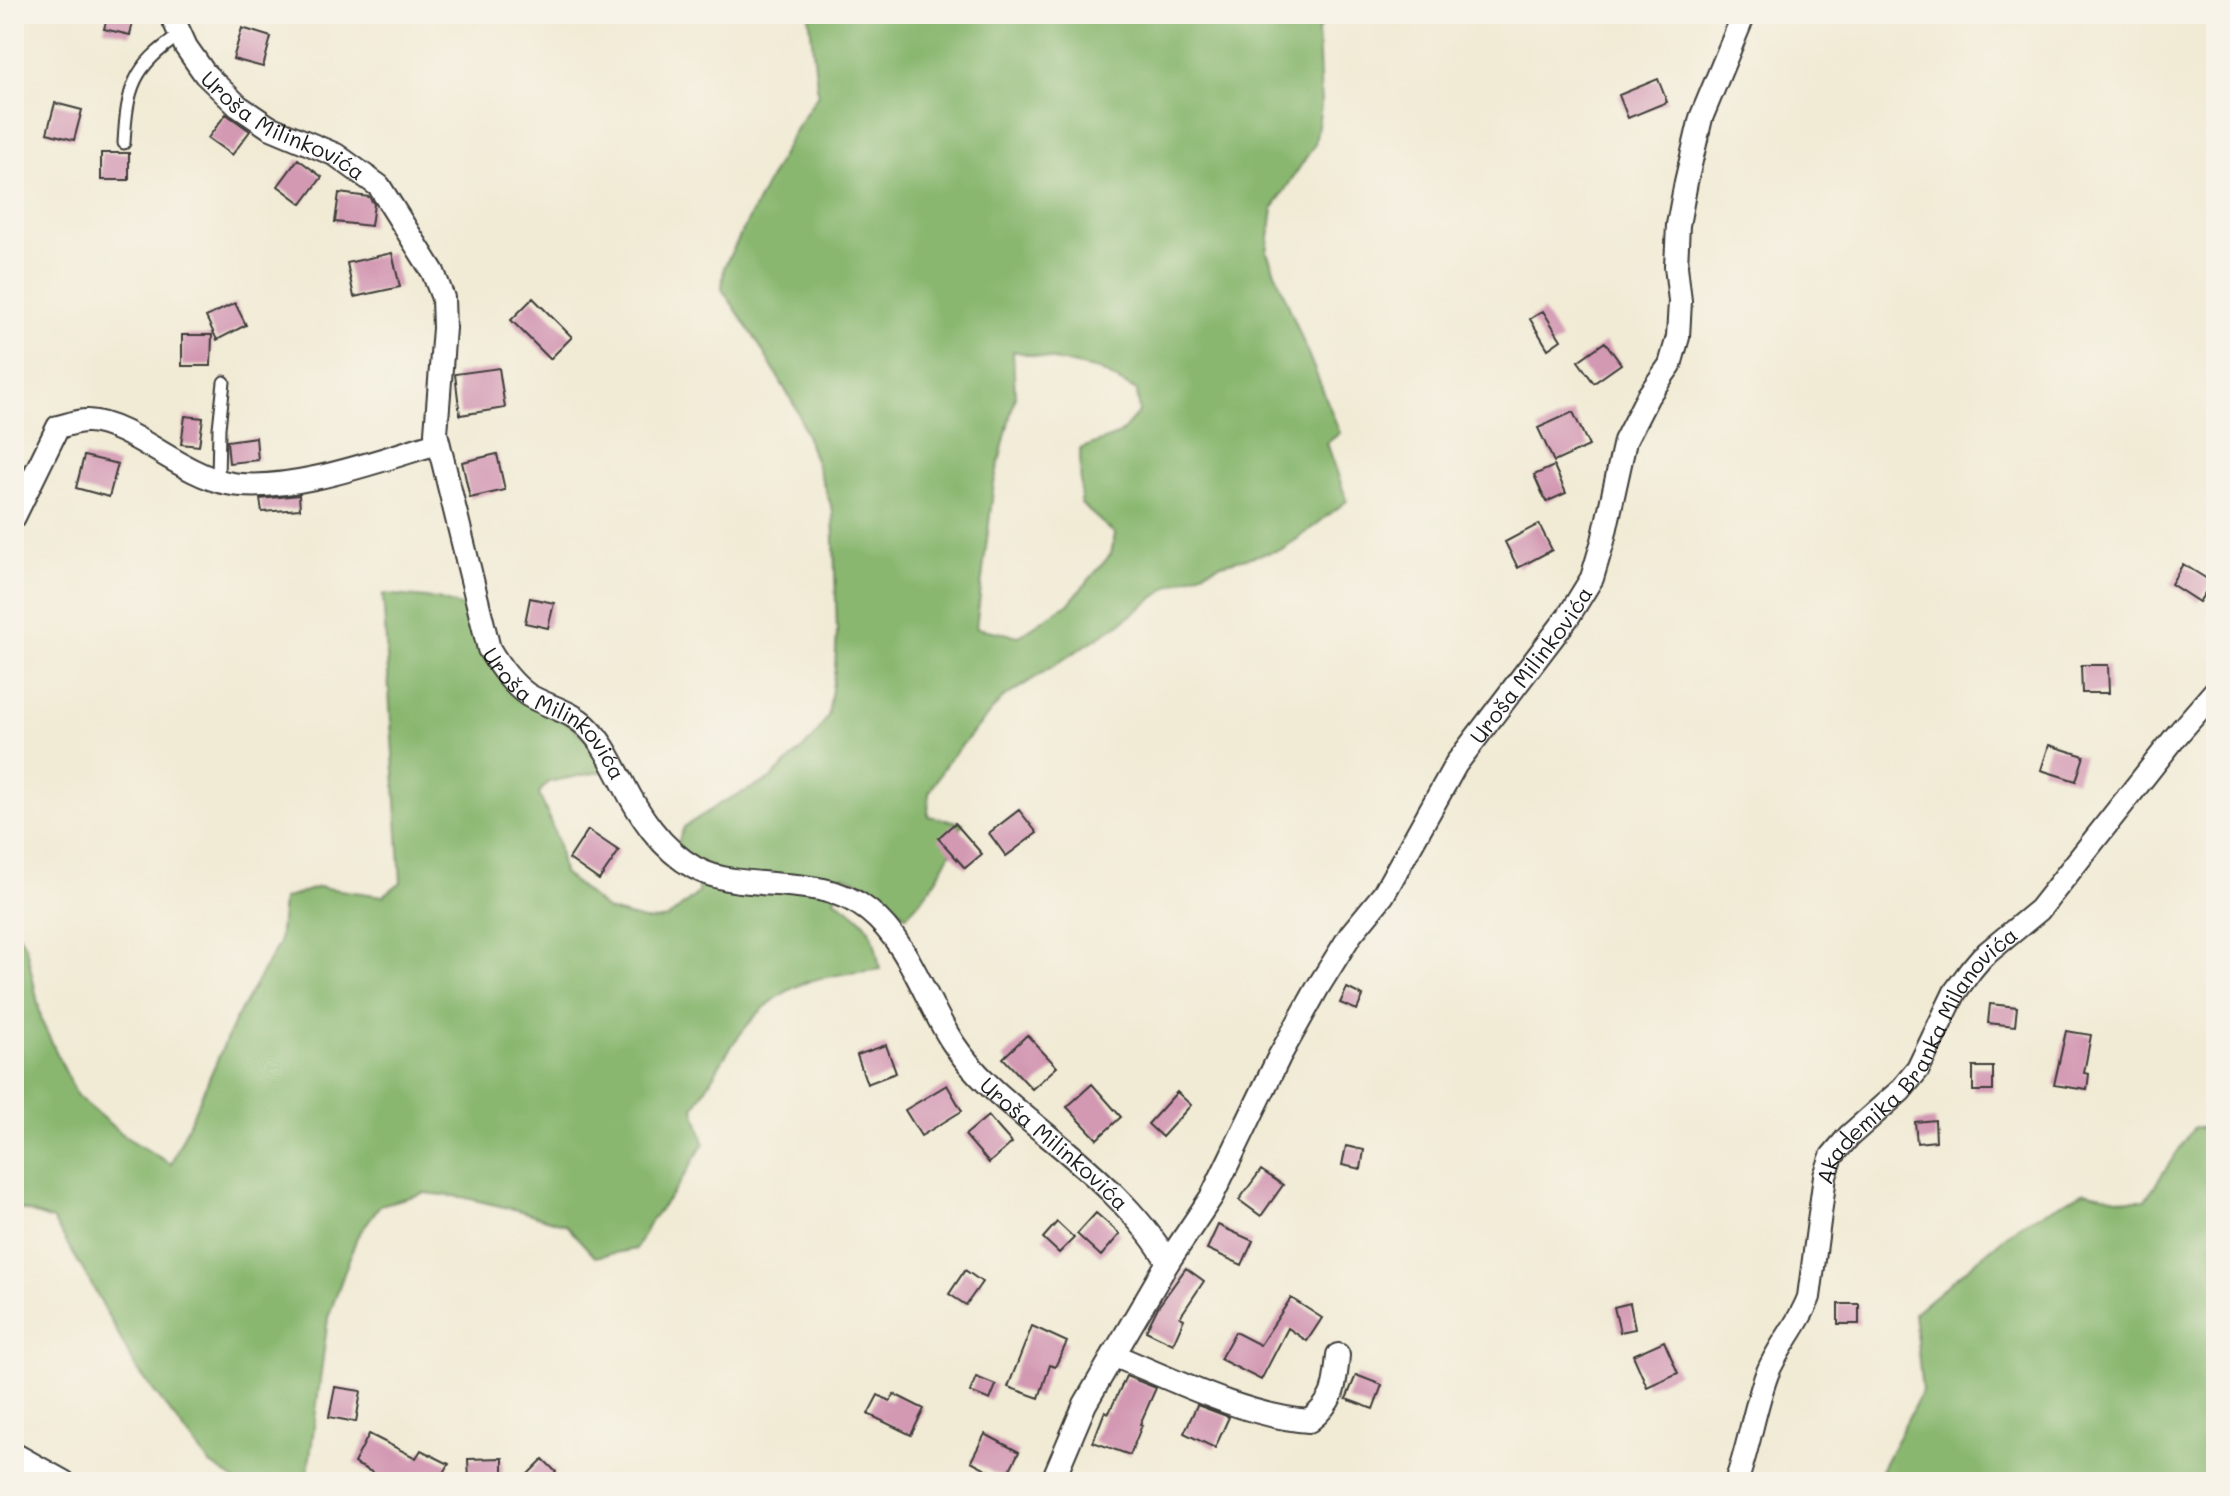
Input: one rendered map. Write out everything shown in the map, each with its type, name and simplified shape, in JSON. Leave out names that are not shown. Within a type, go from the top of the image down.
[{"type":"street","name":"Uroša Milinkovića","points":[[1052,1482],[1085,1404],[1168,1262],[1212,1196],[1279,1057],[1318,987],[1351,934],[1383,895],[1456,764],[1568,617],[1592,578],[1607,528],[1625,441],[1648,396],[1670,365],[1678,337],[1678,225],[1686,182],[1701,118],[1744,14]]},
{"type":"street","name":"Uroša Milinkovića","points":[[176,24],[205,74],[238,106],[269,127],[336,155],[379,186],[433,272],[443,298],[444,328],[437,443],[489,649],[501,669],[527,694],[584,723],[604,745],[640,815],[667,847],[695,868],[717,876],[818,889],[852,901],[869,911],[896,942],[952,1043],[979,1076],[1114,1197],[1152,1236],[1168,1262]]},
{"type":"street","points":[[14,517],[58,427],[87,421],[114,428],[205,478],[231,484],[276,484],[335,474],[437,443]]},
{"type":"street","name":"Akademika Branka Milanovića","points":[[1736,1482],[1766,1375],[1776,1354],[1804,1313],[1809,1297],[1825,1176],[1832,1156],[1849,1136],[1900,1091],[1918,1069],[1955,992],[1971,970],[1982,957],[2039,910],[2216,690]]},
{"type":"street","points":[[1113,1355],[1227,1400],[1281,1417],[1309,1421],[1323,1410],[1335,1389],[1338,1355]]},
{"type":"street","points":[[14,1454],[64,1482]]},
{"type":"lane","points":[[124,143],[126,101],[138,74],[176,24]]},
{"type":"lane","points":[[218,481],[224,382]]},
{"type":"green space","points":[[809,14],[1330,14],[1318,30],[1321,106],[1315,144],[1273,208],[1267,252],[1340,433],[1327,443],[1347,501],[1284,549],[1221,564],[1171,585],[1122,622],[1002,699],[947,762],[929,793],[928,816],[963,823],[940,873],[916,906],[906,916],[875,888],[843,875],[834,899],[868,927],[880,969],[833,975],[787,991],[769,1004],[740,1034],[694,1108],[704,1143],[676,1189],[650,1222],[636,1249],[595,1257],[566,1225],[462,1197],[425,1193],[380,1205],[357,1237],[328,1318],[308,1473],[289,1482],[238,1482],[210,1464],[136,1368],[53,1220],[14,1207],[14,925],[26,947],[42,1022],[77,1096],[124,1136],[171,1164],[234,1022],[279,943],[283,899],[318,887],[383,896],[401,882],[383,594],[437,599],[477,611],[503,667],[620,768],[548,782],[539,793],[557,839],[563,873],[607,910],[647,921],[668,918],[698,893],[698,880],[671,861],[684,827],[725,801],[769,780],[814,738],[828,716],[837,632],[833,511],[797,410],[722,289],[724,267],[792,135],[818,94]],"holes":[[[1013,351],[1099,370],[1137,391],[1139,412],[1120,434],[1080,449],[1081,504],[1115,534],[1111,554],[1070,602],[1019,636],[976,628],[994,483],[1015,396]]]},
{"type":"green space","points":[[2194,1127],[2216,1130],[2216,1482],[1875,1482],[1922,1391],[1914,1313],[2019,1225],[2085,1191],[2127,1200],[2145,1200]]},
{"type":"building","points":[[108,14],[135,14],[130,35],[104,29]]},
{"type":"building","points":[[242,28],[271,37],[263,67],[233,59]]},
{"type":"building","points":[[1658,79],[1667,102],[1628,118],[1619,95]]},
{"type":"building","points":[[55,103],[82,110],[74,140],[47,133]]},
{"type":"building","points":[[226,114],[250,131],[232,155],[208,138]]},
{"type":"building","points":[[101,153],[129,153],[129,180],[101,180]]},
{"type":"building","points":[[298,159],[322,177],[302,204],[278,186]]},
{"type":"building","points":[[339,193],[369,197],[374,204],[371,226],[335,222]]},
{"type":"building","points":[[392,253],[400,287],[354,297],[347,263]]},
{"type":"building","points":[[533,298],[572,337],[550,359],[511,320]]},
{"type":"building","points":[[235,303],[246,325],[217,340],[206,317]]},
{"type":"building","points":[[1543,311],[1561,340],[1548,349],[1530,319]]},
{"type":"building","points":[[182,335],[212,335],[211,366],[182,366]]},
{"type":"building","points":[[1605,342],[1621,364],[1594,383],[1578,361]]},
{"type":"building","points":[[499,368],[505,408],[460,415],[455,374]]},
{"type":"building","points":[[1573,412],[1589,446],[1554,462],[1538,428]]},
{"type":"building","points":[[185,416],[203,418],[199,446],[181,444]]},
{"type":"building","points":[[256,437],[258,460],[229,463],[227,441]]},
{"type":"building","points":[[497,454],[505,490],[470,498],[462,462]]},
{"type":"building","points":[[84,456],[118,464],[109,497],[76,488]]},
{"type":"building","points":[[1554,466],[1566,493],[1546,502],[1534,475]]},
{"type":"building","points":[[299,495],[300,509],[262,512],[260,499]]},
{"type":"building","points":[[1539,524],[1552,550],[1518,568],[1505,542]]},
{"type":"building","points":[[2183,564],[2212,582],[2199,602],[2171,584]]},
{"type":"building","points":[[530,598],[554,603],[548,628],[525,623]]},
{"type":"building","points":[[2081,665],[2108,665],[2109,693],[2082,693]]},
{"type":"building","points":[[2049,745],[2084,756],[2076,781],[2041,770]]},
{"type":"building","points":[[1019,810],[1037,833],[1006,856],[989,833]]},
{"type":"building","points":[[955,823],[982,854],[965,868],[938,838]]},
{"type":"building","points":[[588,830],[619,851],[599,880],[569,859]]},
{"type":"building","points":[[1347,988],[1363,996],[1357,1010],[1340,1003]]},
{"type":"building","points":[[1990,1004],[2017,1007],[2015,1026],[1988,1023]]},
{"type":"building","points":[[2066,1031],[2091,1035],[2084,1073],[2089,1074],[2087,1090],[2054,1085]]},
{"type":"building","points":[[1027,1035],[1057,1067],[1032,1089],[1003,1058]]},
{"type":"building","points":[[886,1045],[896,1073],[867,1084],[857,1055]]},
{"type":"building","points":[[1973,1067],[1993,1067],[1993,1091],[1973,1091]]},
{"type":"building","points":[[1092,1084],[1121,1117],[1097,1139],[1067,1107]]},
{"type":"building","points":[[947,1085],[962,1111],[921,1136],[905,1110]]},
{"type":"building","points":[[1177,1092],[1191,1105],[1162,1137],[1148,1124]]},
{"type":"building","points":[[988,1116],[1012,1143],[989,1163],[965,1135]]},
{"type":"building","points":[[1935,1120],[1936,1141],[1917,1143],[1915,1122]]},
{"type":"building","points":[[1346,1146],[1364,1150],[1361,1169],[1342,1165]]},
{"type":"building","points":[[1261,1170],[1283,1185],[1261,1216],[1239,1200]]},
{"type":"building","points":[[1096,1213],[1120,1234],[1101,1256],[1077,1234]]},
{"type":"building","points":[[1057,1222],[1074,1238],[1059,1253],[1043,1238]]},
{"type":"building","points":[[1218,1225],[1253,1241],[1242,1265],[1207,1249]]},
{"type":"building","points":[[1186,1268],[1204,1281],[1180,1317],[1184,1319],[1173,1344],[1146,1331],[1158,1307]]},
{"type":"building","points":[[965,1270],[982,1282],[966,1305],[949,1294]]},
{"type":"building","points":[[1291,1298],[1322,1318],[1307,1341],[1288,1328],[1261,1380],[1220,1359],[1235,1332],[1260,1345]]},
{"type":"building","points":[[1630,1303],[1635,1329],[1620,1332],[1614,1307]]},
{"type":"building","points":[[1838,1304],[1859,1304],[1859,1324],[1838,1324]]},
{"type":"building","points":[[1032,1326],[1067,1342],[1055,1367],[1050,1365],[1039,1398],[1008,1387]]},
{"type":"building","points":[[1664,1341],[1678,1373],[1647,1387],[1633,1355]]},
{"type":"building","points":[[1356,1375],[1382,1385],[1373,1409],[1346,1399]]},
{"type":"building","points":[[1126,1376],[1156,1388],[1130,1455],[1093,1442],[1105,1411],[1109,1413]]},
{"type":"building","points":[[976,1377],[996,1385],[990,1400],[970,1392]]},
{"type":"building","points":[[335,1387],[361,1391],[356,1422],[329,1417]]},
{"type":"building","points":[[894,1394],[924,1409],[911,1435],[868,1414],[878,1395],[890,1401]]},
{"type":"building","points":[[1197,1405],[1229,1417],[1215,1448],[1184,1433]]},
{"type":"building","points":[[369,1434],[416,1458],[421,1450],[449,1464],[439,1482],[391,1482],[354,1463]]},
{"type":"building","points":[[985,1434],[1019,1452],[1005,1479],[971,1461]]},
{"type":"building","points":[[503,1458],[503,1478],[469,1479],[468,1459]]},
{"type":"building","points":[[543,1459],[556,1472],[546,1482],[520,1482]]}]
